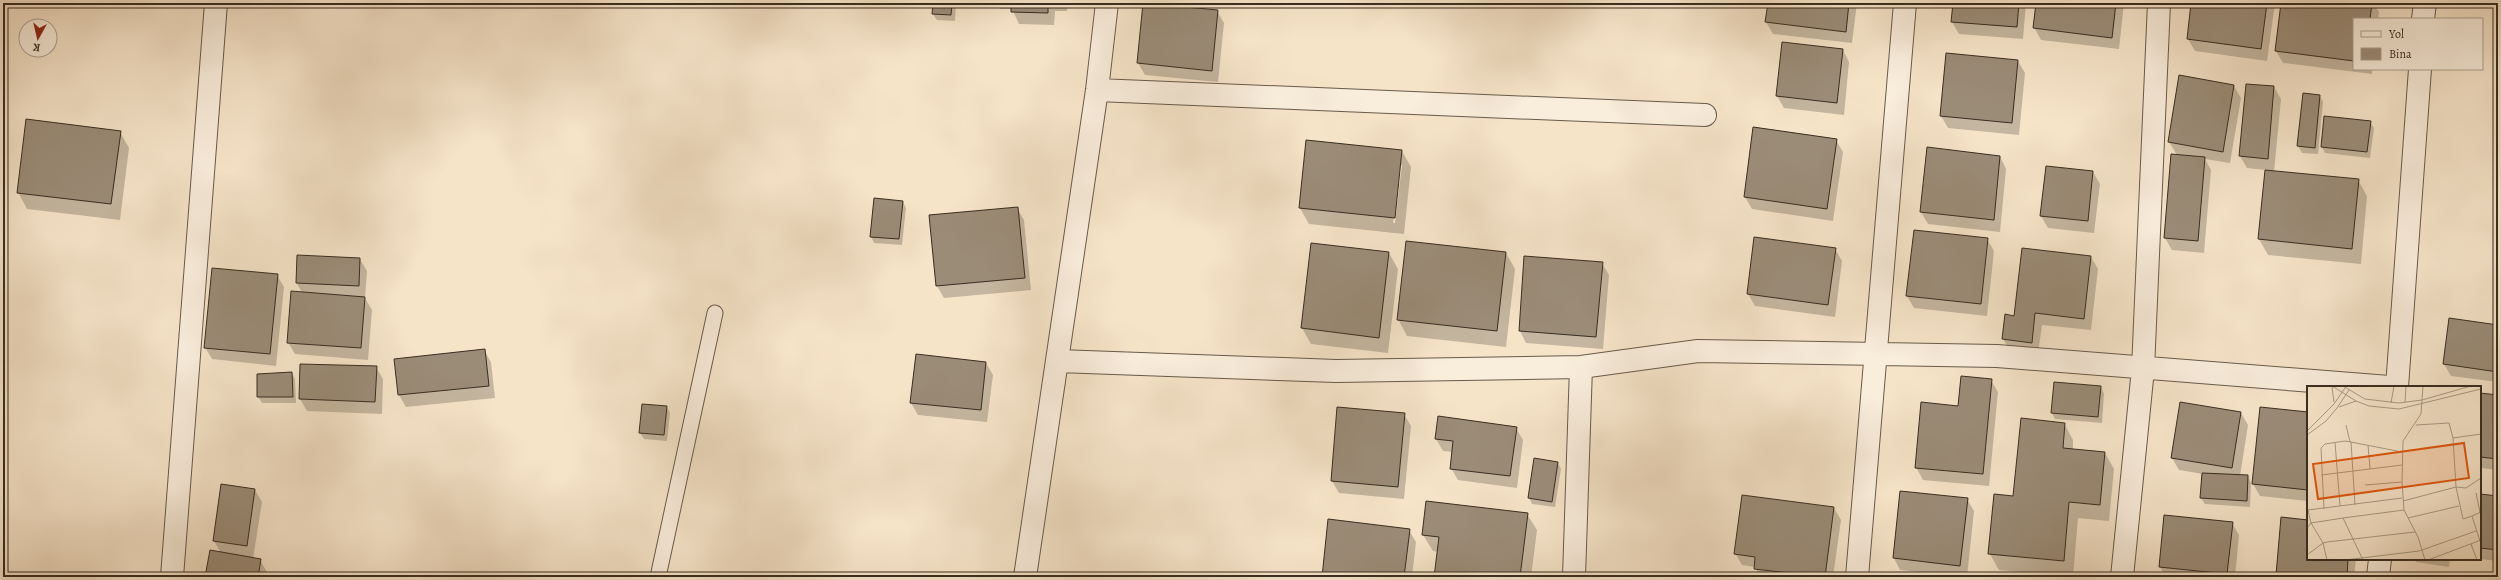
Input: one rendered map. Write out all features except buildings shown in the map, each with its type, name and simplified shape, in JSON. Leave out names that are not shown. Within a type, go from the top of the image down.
[{"type":"street","points":[[172,577],[216,3]]},
{"type":"street","points":[[1025,577],[1058,361],[1107,3]]},
{"type":"street","points":[[1858,577],[1905,3]]},
{"type":"street","points":[[2122,577],[2143,369],[2160,3]]},
{"type":"street","points":[[2423,18],[2425,3]]},
{"type":"street","points":[[2397,386],[2420,70]]},
{"type":"street","points":[[1096,90],[1705,115]]},
{"type":"street","points":[[1058,361],[1336,371],[1581,367],[1698,351],[1997,356],[2143,369],[2375,386]]},
{"type":"street","points":[[1574,577],[1581,367]]},
{"type":"street","points":[[2378,577],[2380,560]]},
{"type":"lane","points":[[658,577],[715,313]]}]
